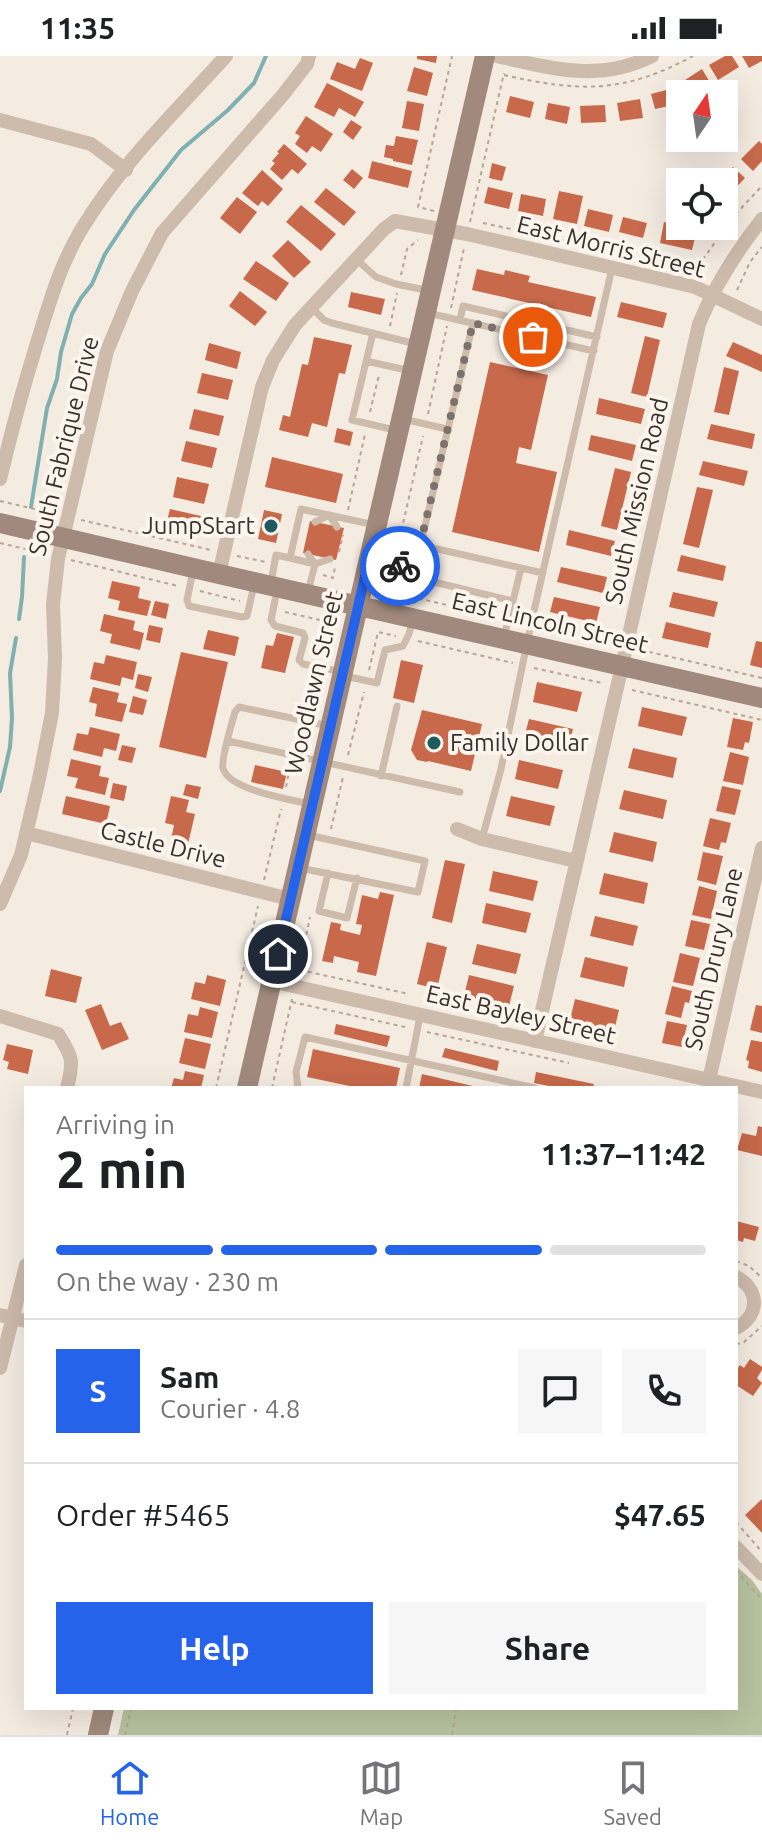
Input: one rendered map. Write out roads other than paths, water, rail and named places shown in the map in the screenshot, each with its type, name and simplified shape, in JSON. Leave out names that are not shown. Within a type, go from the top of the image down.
[{"type":"street","points":[[0,479],[55,282],[81,230],[140,151],[226,56]]},
{"type":"street","name":"South Fabrique Drive","points":[[0,904],[21,855],[52,713],[55,658],[53,604],[60,547],[107,351],[132,291],[162,233],[282,96],[307,64],[309,56]]},
{"type":"street","name":"Woodlawn Street","points":[[247,1086],[485,56]]},
{"type":"street","points":[[496,56],[571,72],[599,72],[630,66],[652,56]]},
{"type":"street","points":[[0,120],[91,144],[126,170]]},
{"type":"street","name":"South Mission Road","points":[[535,1041],[699,324],[711,294],[738,249],[762,219]]},
{"type":"street","name":"East Morris Street","points":[[356,259],[395,221],[424,225],[446,222],[695,287],[762,319]]},
{"type":"street","points":[[219,574],[267,373],[286,336],[356,259]]},
{"type":"street","name":"East Lincoln Street","points":[[0,523],[60,547],[192,578],[219,574],[413,618],[506,629],[625,656],[762,698]]},
{"type":"street","points":[[457,829],[482,839],[576,861]]},
{"type":"street","name":"Castle Drive","points":[[26,833],[290,899]]},
{"type":"street","name":"South Drury Lane","points":[[709,1080],[762,848]]},
{"type":"street","name":"East Bayley Street","points":[[271,981],[419,1022],[535,1041],[736,1086]]},
{"type":"street","points":[[0,1016],[58,1034],[70,1053],[72,1069],[68,1086]]},
{"type":"street","name":"East Bayley Street","points":[[738,1087],[762,1092]]},
{"type":"street","points":[[0,1368],[24,1273]]},
{"type":"street","points":[[738,1278],[750,1288],[754,1306],[748,1320],[738,1327]]},
{"type":"street","points":[[738,1549],[762,1574]]},
{"type":"street","points":[[98,1735],[104,1710]]},
{"type":"lane","points":[[356,259],[376,277],[430,291]]},
{"type":"lane","points":[[482,839],[501,769],[613,267]]},
{"type":"lane","points":[[460,320],[463,306],[597,337]]},
{"type":"lane","points":[[311,307],[324,320],[418,344]]},
{"type":"lane","points":[[425,312],[594,351]]},
{"type":"lane","points":[[473,323],[413,577],[513,601]]},
{"type":"lane","points":[[373,333],[352,420],[368,424],[447,429]]},
{"type":"lane","points":[[366,361],[412,371]]},
{"type":"lane","points":[[290,558],[301,509],[377,526]]},
{"type":"lane","points":[[315,522],[329,515]]},
{"type":"lane","points":[[327,525],[329,515]]},
{"type":"lane","points":[[329,515],[337,527]]},
{"type":"lane","points":[[420,545],[543,573]]},
{"type":"lane","points":[[308,554],[317,560]]},
{"type":"lane","points":[[192,578],[187,600],[189,606],[242,617],[247,616],[250,603],[267,585],[276,555],[330,559]]},
{"type":"lane","points":[[369,559],[414,570]]},
{"type":"lane","points":[[308,594],[317,560]]},
{"type":"lane","points":[[506,629],[521,568]]},
{"type":"lane","points":[[267,585],[273,609],[271,620],[275,626],[303,633],[305,638],[299,660],[303,664],[366,681],[377,683],[385,650],[403,646],[413,618]]},
{"type":"lane","points":[[381,776],[397,706]]},
{"type":"lane","points":[[312,805],[258,791],[228,777],[223,765],[228,741],[239,707],[331,726]]},
{"type":"lane","points":[[228,741],[460,792]]},
{"type":"lane","points":[[298,867],[418,892],[425,861],[305,834]]},
{"type":"lane","points":[[328,873],[319,911],[347,918],[357,878]]},
{"type":"lane","points":[[406,1086],[419,1022]]},
{"type":"lane","points":[[298,1086],[296,1072],[305,1037],[526,1086]]},
{"type":"waterway","points":[[31,507],[47,408],[72,314],[134,210],[181,150],[254,83],[266,56]]},
{"type":"waterway","points":[[19,619],[24,557]]},
{"type":"waterway","points":[[0,791],[10,747],[10,673],[16,638]]},
{"type":"place","name":"JumpStart","points":[[271,526]]},
{"type":"place","name":"Family Dollar","points":[[434,743]]}]
